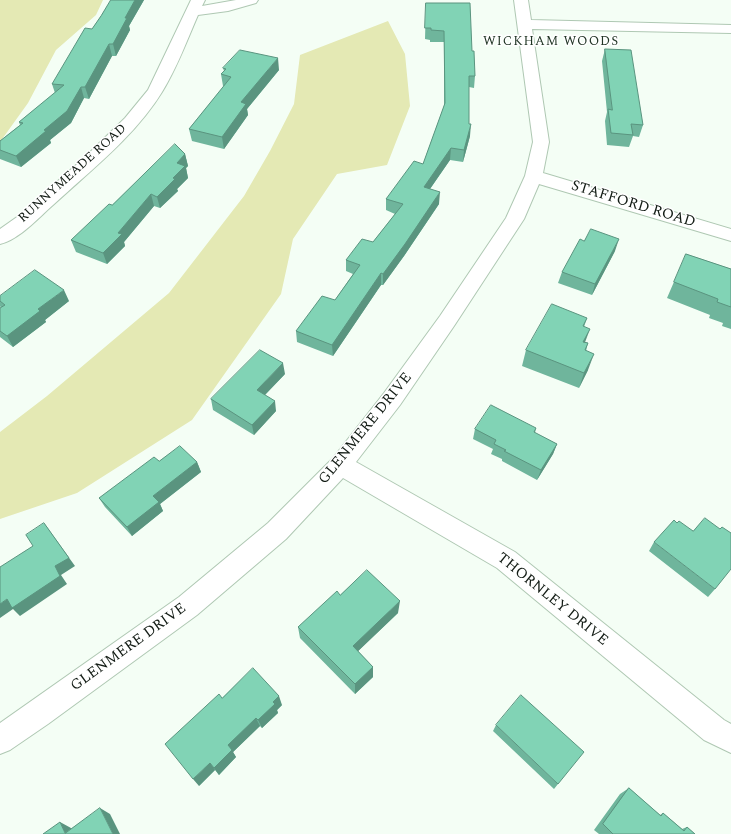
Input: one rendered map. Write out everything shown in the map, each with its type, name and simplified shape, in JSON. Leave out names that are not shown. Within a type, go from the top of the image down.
[{"type":"street","points":[[196,5],[228,7],[252,0]]},
{"type":"street","name":"GLENMERE DRIVE","points":[[0,740],[188,606],[277,531],[341,465],[392,399],[447,321],[515,219],[534,176],[540,142],[521,0]]},
{"type":"street","name":"RUNNYMEADE ROAD","points":[[0,238],[23,221],[90,162],[131,122],[155,91],[196,5]]},
{"type":"street","points":[[525,24],[731,29]]},
{"type":"street","name":"STAFFORD ROAD","points":[[534,176],[731,235]]},
{"type":"street","name":"THORNLEY DRIVE","points":[[341,465],[434,517],[506,560],[702,720],[731,739]]},
{"type":"green space","points":[[0,0],[103,0],[96,15],[56,50],[28,103],[0,142]]},
{"type":"green space","points":[[388,21],[405,54],[410,106],[387,165],[337,174],[293,239],[281,294],[192,420],[77,493],[0,519],[0,432],[47,396],[169,293],[244,196],[270,151],[294,104],[300,55]]},
{"type":"building","points":[[111,0],[135,0],[113,44],[109,44],[85,87],[81,87],[67,111],[16,156],[0,150],[0,141],[23,123],[19,122],[64,85],[52,84],[85,28],[92,29]]},
{"type":"building","points":[[426,3],[470,3],[472,51],[474,51],[475,76],[469,76],[469,124],[471,124],[464,150],[451,148],[424,187],[440,192],[405,244],[383,274],[381,273],[332,345],[296,331],[322,296],[335,300],[360,265],[346,260],[362,239],[373,242],[403,204],[386,199],[414,161],[423,164],[445,103],[444,31],[425,28]]},
{"type":"building","points":[[605,49],[631,50],[643,125],[631,124],[633,135],[611,133],[608,109],[612,110]]},
{"type":"building","points":[[240,50],[278,58],[241,102],[246,104],[222,137],[189,129],[231,77],[221,74],[226,69],[223,68]]},
{"type":"building","points":[[175,144],[185,154],[177,163],[185,166],[173,178],[175,179],[157,197],[151,194],[118,233],[122,234],[103,253],[71,240],[109,204],[112,205]]},
{"type":"building","points":[[591,229],[619,239],[595,284],[562,272],[580,239],[584,241]]},
{"type":"building","points":[[686,254],[731,269],[731,307],[717,302],[718,299],[674,282]]},
{"type":"building","points":[[35,270],[64,290],[38,309],[40,311],[7,336],[0,331],[0,308],[5,305],[0,301],[0,296]]},
{"type":"building","points":[[552,304],[587,318],[583,326],[590,329],[583,342],[588,343],[585,350],[594,354],[584,373],[526,350]]},
{"type":"building","points":[[260,350],[283,363],[257,390],[275,401],[252,425],[211,399]]},
{"type":"building","points":[[491,405],[536,428],[534,432],[557,444],[541,470],[504,451],[506,450],[494,444],[496,440],[475,429]]},
{"type":"building","points":[[180,446],[197,462],[153,496],[159,502],[127,527],[99,498],[154,457],[159,461]]},
{"type":"building","points":[[705,518],[720,529],[722,527],[731,533],[731,569],[715,589],[654,542],[674,520],[677,523],[679,521],[693,531]]},
{"type":"building","points":[[44,523],[69,558],[55,566],[60,576],[12,608],[7,599],[0,604],[0,567],[33,546],[26,535]]},
{"type":"building","points":[[367,570],[400,601],[353,646],[373,667],[355,684],[298,627],[337,591],[340,595]]},
{"type":"building","points":[[253,668],[279,696],[273,702],[275,704],[258,720],[256,718],[228,745],[232,750],[214,768],[210,763],[193,779],[165,744],[219,694],[222,698]]},
{"type":"building","points":[[521,695],[584,752],[558,784],[496,725]]},
{"type":"building","points":[[629,788],[661,816],[663,813],[684,831],[687,827],[695,834],[613,834],[603,824]]},
{"type":"building","points":[[100,808],[113,834],[43,834],[60,822],[65,833]]},
{"type":"district","name":"WICKHAM WOODS","points":[[551,42]]}]
